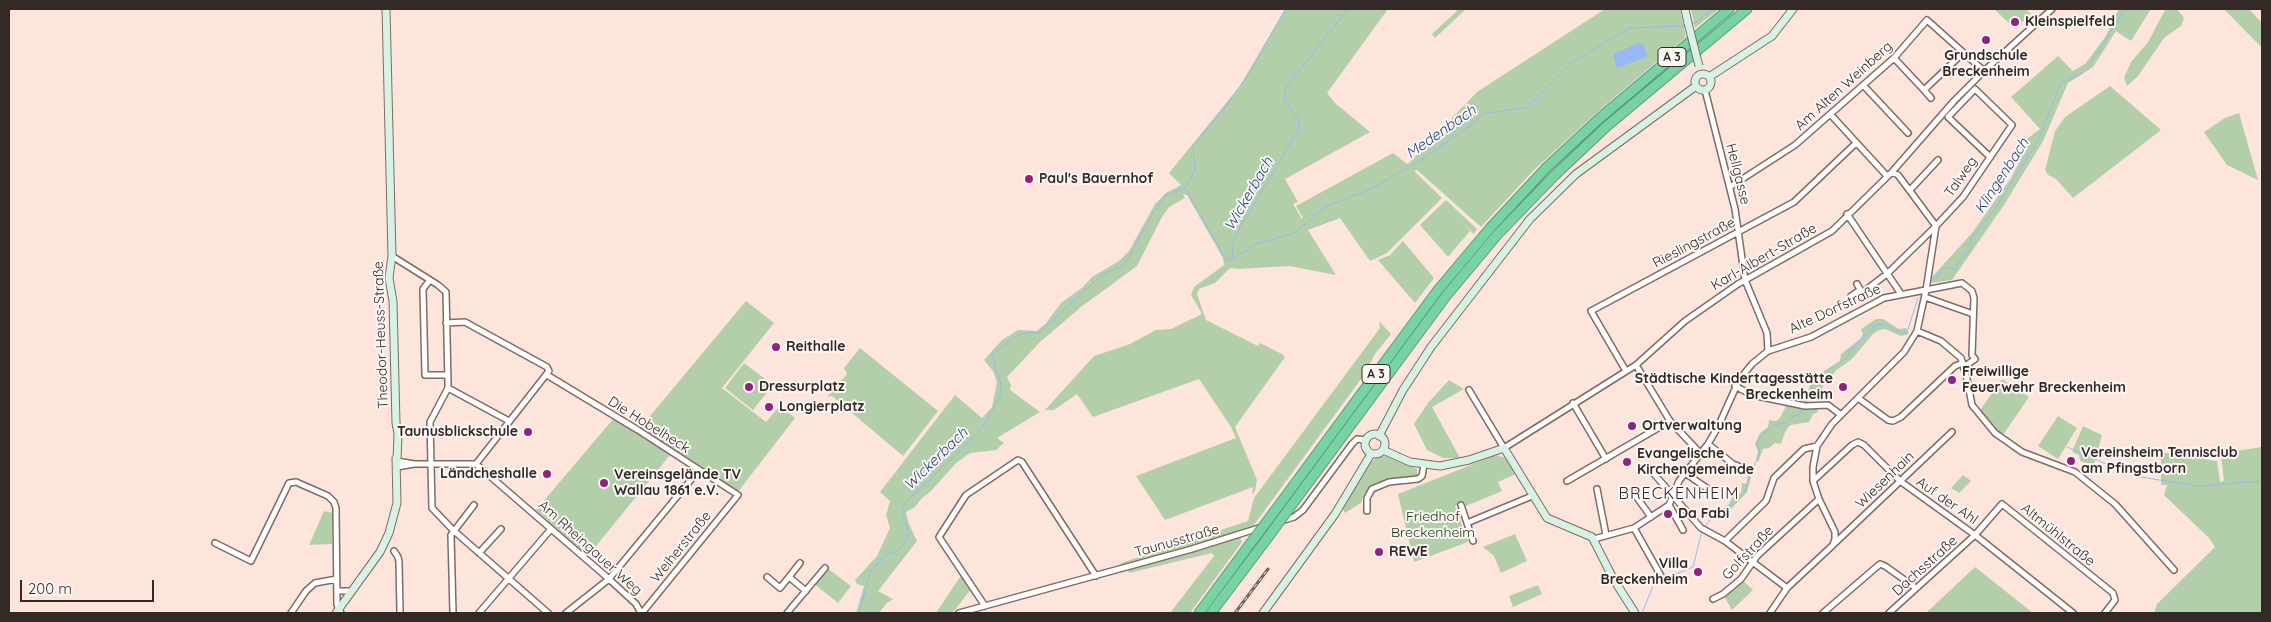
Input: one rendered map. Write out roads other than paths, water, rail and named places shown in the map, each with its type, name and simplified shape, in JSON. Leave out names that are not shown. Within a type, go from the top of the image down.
[{"type":"highway","name":"A 3","points":[[1200,613],[1438,290],[1491,227],[1547,167],[1601,117],[1729,9]]},
{"type":"highway","name":"A 3","points":[[1211,613],[1446,296],[1497,235],[1555,175],[1608,126],[1747,9]]},
{"type":"main road","name":"Theodor-Heuss-Straße","points":[[339,612],[380,552],[391,527],[397,503],[397,464],[394,451],[396,423],[393,301],[390,283],[391,246],[386,9]]},
{"type":"main road","points":[[1685,9],[1701,74]]},
{"type":"main road","points":[[1709,77],[1772,36],[1794,9]]},
{"type":"main road","points":[[1701,74],[1709,77]]},
{"type":"main road","points":[[1696,86],[1695,80],[1701,74]]},
{"type":"main road","points":[[1696,86],[1705,90],[1710,83],[1709,77]]},
{"type":"main road","points":[[1379,436],[1402,390],[1420,363],[1500,255],[1530,219],[1576,174],[1696,86]]},
{"type":"main road","points":[[1372,435],[1379,436],[1384,440],[1383,450],[1378,454],[1371,454],[1366,449],[1366,440],[1372,435]]},
{"type":"main road","points":[[1383,450],[1403,460],[1424,465],[1458,464],[1504,448],[1532,496],[1549,520],[1594,538],[1614,580],[1635,613]]},
{"type":"main road","points":[[1263,613],[1335,514],[1371,454]]},
{"type":"street","name":"Karl-Albert-Straße","points":[[1504,448],[1636,365],[1685,321],[1745,280],[1820,240],[1832,231],[1847,214],[1892,172],[1954,101],[2052,9]]},
{"type":"street","name":"Am Alten Weinberg","points":[[1730,187],[1789,150],[1894,58],[1927,20],[1984,71]]},
{"type":"street","points":[[1924,90],[1963,53]]},
{"type":"street","points":[[1894,58],[1931,98]]},
{"type":"street","points":[[1864,86],[1908,133]]},
{"type":"street","name":"Hellgasse","points":[[1705,90],[1730,187],[1739,232],[1745,280],[1767,333],[1768,351]]},
{"type":"street","name":"Talweg","points":[[1851,296],[1860,290],[1862,293],[1888,273],[1936,226],[1963,197],[1989,156],[2012,125],[1978,90],[1975,90],[1948,117],[1989,156]]},
{"type":"street","points":[[1830,114],[1887,176]]},
{"type":"street","name":"Rieslingstraße","points":[[1626,371],[1591,311],[1794,202],[1856,143]]},
{"type":"street","points":[[1910,190],[1938,160]]},
{"type":"street","points":[[1833,545],[1835,532],[1819,499],[1814,481],[1813,467],[1817,446],[1826,431],[1904,352],[1917,331],[1926,290],[1936,226],[1898,175],[1892,172]]},
{"type":"street","points":[[1847,214],[1901,294]]},
{"type":"street","points":[[395,258],[446,292],[448,388],[431,418],[432,508],[453,530],[548,613]]},
{"type":"street","points":[[430,280],[423,289],[425,375],[448,374]]},
{"type":"street","name":"Alte Dorfstraße","points":[[1594,538],[1634,528],[1669,505],[1679,481],[1718,428],[1736,386],[1747,369],[1768,351],[1811,337],[1858,310],[1884,298],[1901,294],[1962,283],[1966,284],[1974,294],[1973,314]]},
{"type":"street","points":[[1857,284],[1860,290]]},
{"type":"street","points":[[1858,398],[1888,420],[1893,421],[1901,417],[1955,366],[1963,365],[1975,359],[1972,355],[1973,314],[1924,296]]},
{"type":"street","name":"Die Hobelheck","points":[[446,322],[465,322],[547,367],[548,373],[738,495]]},
{"type":"street","points":[[1917,331],[1941,341],[1958,354],[1963,365],[1972,405],[1995,433],[2022,452],[2075,472],[2114,504],[2174,570]]},
{"type":"street","points":[[1636,365],[1670,421],[1700,453]]},
{"type":"street","points":[[397,464],[476,464],[548,373]]},
{"type":"street","points":[[1736,386],[1752,395],[1803,406],[1828,405],[1841,415]]},
{"type":"street","points":[[448,388],[509,420]]},
{"type":"street","points":[[1469,390],[1504,448]]},
{"type":"street","points":[[1573,403],[1606,459]]},
{"type":"street","points":[[1567,482],[1670,421]]},
{"type":"street","name":"Wiesenhain","points":[[1773,612],[1787,588],[1952,432]]},
{"type":"street","name":"Taunusstraße","points":[[959,613],[1096,576],[1294,517],[1303,510],[1352,444],[1357,439],[1366,440]]},
{"type":"street","name":"Auf der Ahl","points":[[1814,481],[1852,445],[1858,442],[1864,444],[1900,481],[1976,535],[2073,613]]},
{"type":"street","points":[[1708,444],[1733,464],[1748,470]]},
{"type":"street","points":[[1725,540],[1766,501],[1774,478],[1804,449],[1817,446]]},
{"type":"street","points":[[985,606],[939,537],[966,495],[1018,460],[1022,462],[1096,576]]},
{"type":"street","name":"Am Rheingauer Weg","points":[[476,464],[609,578],[636,604],[642,613]]},
{"type":"street","points":[[1367,511],[1367,498],[1372,489],[1389,482],[1418,479],[1422,476],[1424,465]]},
{"type":"street","points":[[1648,467],[1703,530],[1725,540],[1787,588]]},
{"type":"street","points":[[566,613],[609,578],[699,470]]},
{"type":"street","points":[[1685,473],[1711,491]]},
{"type":"street","points":[[215,543],[251,562],[287,485],[296,482],[328,496],[336,505],[339,612]]},
{"type":"street","points":[[1597,489],[1606,535]]},
{"type":"street","points":[[1626,494],[1633,492],[1651,517]]},
{"type":"street","name":"Weiherstraße","points":[[642,613],[738,495]]},
{"type":"street","points":[[1467,523],[1532,496]]},
{"type":"street","name":"Golfstraße","points":[[1713,599],[1723,594],[1741,579],[1753,562],[1819,499]]},
{"type":"street","name":"Altmühlstraße","points":[[1976,535],[2002,504],[2113,593],[2115,600],[2105,613]]},
{"type":"street","points":[[454,613],[450,542],[453,530],[474,505]]},
{"type":"street","points":[[1461,505],[1473,541]]},
{"type":"street","points":[[1669,505],[1682,530]]},
{"type":"street","points":[[1634,528],[1661,576]]},
{"type":"street","points":[[480,553],[501,529]]},
{"type":"street","points":[[479,613],[551,529]]},
{"type":"street","name":"Dachsstraße","points":[[1889,613],[1976,535]]},
{"type":"street","points":[[394,551],[398,556],[399,562],[400,613]]},
{"type":"street","points":[[767,577],[780,588],[800,563]]},
{"type":"street","points":[[1824,613],[1880,564],[1886,566],[1916,588]]},
{"type":"street","points":[[787,613],[825,568]]},
{"type":"street","points":[[789,577],[806,591]]},
{"type":"street","points":[[291,613],[306,591],[315,582],[337,579]]},
{"type":"street","points":[[337,591],[352,591]]},
{"type":"water","points":[[1640,43],[1644,46],[1647,57],[1617,68],[1613,54]]},
{"type":"waterway","points":[[1186,186],[1195,170],[1193,146],[1246,78],[1286,9]]},
{"type":"waterway","name":"Wickerbach","points":[[859,613],[871,570],[886,555],[898,551],[907,540],[907,528],[902,511],[904,504],[969,442],[985,424],[1000,396],[1001,384],[992,355],[1016,336],[1029,332],[1039,333],[1102,275],[1125,264],[1153,213],[1166,195],[1185,188],[1226,260],[1232,260],[1234,238],[1299,129],[1298,118],[1284,100],[1286,87],[1348,9]]},
{"type":"waterway","name":"Medenbach","points":[[1691,24],[1697,22],[1712,9]]},
{"type":"waterway","name":"Klingenbach","points":[[2090,64],[2125,9]]},
{"type":"waterway","name":"Medenbach","points":[[1233,259],[1256,244],[1295,233],[1325,207],[1371,189],[1418,162],[1471,125],[1483,114],[1528,107],[1571,63],[1629,28],[1685,26]]},
{"type":"waterway","name":"Klingenbach","points":[[1933,281],[1945,267],[1955,269],[1964,255],[1971,249],[1971,239],[1995,209],[2038,141],[2061,83],[2083,73]]},
{"type":"waterway","name":"Klingenbach","points":[[1804,404],[1815,381],[1822,373],[1847,358],[1850,351],[1876,325],[1884,324],[1902,333],[1907,332],[1918,298]]},
{"type":"waterway","name":"Klingenbach","points":[[1704,528],[1709,521],[1733,505],[1745,493],[1749,477],[1760,453],[1757,444],[1760,437],[1775,425],[1788,422],[1792,417],[1799,414],[1803,407]]},
{"type":"waterway","points":[[2067,447],[2134,476],[2198,486],[2262,481]]},
{"type":"waterway","name":"Klingenbach","points":[[1642,613],[1653,586],[1663,579],[1693,567],[1702,531]]},
{"type":"railway","points":[[1235,613],[1268,569]]},
{"type":"place","name":"Kleinspielfeld","points":[[2015,22]]},
{"type":"place","name":"Grundschule Breckenheim","points":[[1986,40]]},
{"type":"place","name":"Paul's Bauernhof","points":[[1029,179]]},
{"type":"place","name":"Reithalle","points":[[776,347]]},
{"type":"place","name":"Freiwillige Feuerwehr Breckenheim","points":[[1952,380]]},
{"type":"place","name":"Dressurplatz","points":[[749,387]]},
{"type":"place","name":"Städtische Kindertagesstätte Breckenheim","points":[[1843,387]]},
{"type":"place","name":"Longierplatz","points":[[769,407]]},
{"type":"place","name":"Ortverwaltung","points":[[1632,426]]},
{"type":"place","name":"Taunusblickschule","points":[[528,432]]},
{"type":"place","name":"Vereinsheim Tennisclub am Pfingstborn","points":[[2071,461]]},
{"type":"place","name":"Evangelische Kirchengemeinde","points":[[1627,462]]},
{"type":"place","name":"Ländcheshalle","points":[[547,474]]},
{"type":"place","name":"Vereinsgelände TV Wallau 1861 e.V.","points":[[604,483]]},
{"type":"place","name":"Da Fabi","points":[[1668,514]]},
{"type":"place","name":"REWE","points":[[1379,552]]},
{"type":"place","name":"Villa Breckenheim","points":[[1698,572]]},
{"type":"district","name":"BRECKENHEIM","points":[[1679,494]]},
{"type":"park label","name":"Friedhof Breckenheim","points":[[1433,526]]}]
